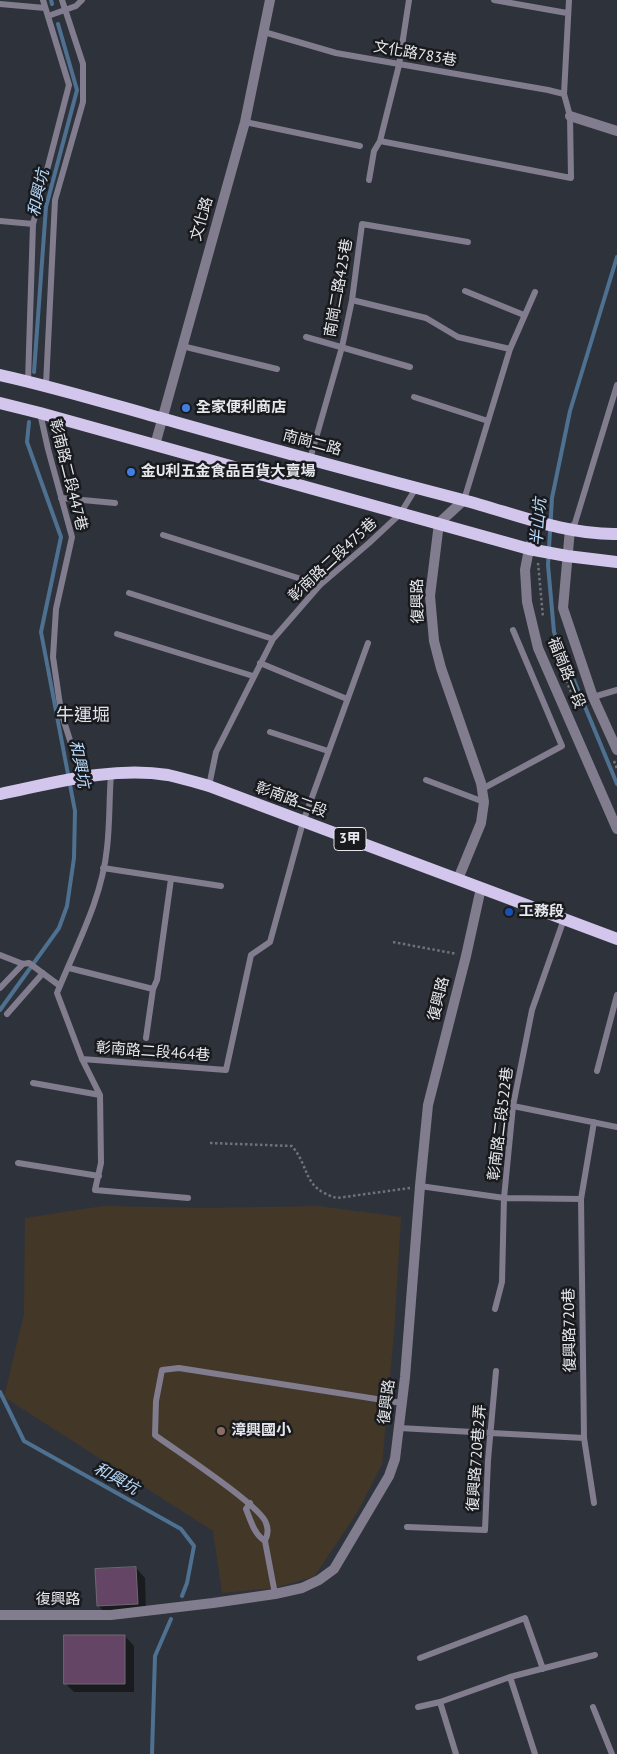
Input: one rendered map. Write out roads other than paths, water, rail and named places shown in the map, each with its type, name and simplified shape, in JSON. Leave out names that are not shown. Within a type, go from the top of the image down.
[{"type":"main road","name":"南崗二路","points":[[0,375],[46,385],[310,460],[464,500],[539,522],[570,529],[617,534]]},
{"type":"main road","points":[[0,403],[529,549],[617,562]]},
{"type":"main road","name":"彰南路二段","points":[[0,794],[74,779],[111,774],[168,775],[209,786],[617,939]]},
{"type":"street","name":"文化路","points":[[155,445],[245,122],[270,0]]},
{"type":"street","points":[[570,116],[617,131]]},
{"type":"street","points":[[439,523],[464,500]]},
{"type":"street","name":"福崗路一段","points":[[539,522],[529,549],[526,570],[527,602],[538,648],[617,829]]},
{"type":"street","name":"復興路","points":[[439,523],[430,596],[434,641],[441,668],[482,790],[484,802],[481,823],[458,879]]},
{"type":"street","name":"福崗路一段","points":[[570,529],[563,608],[593,697],[617,750]]},
{"type":"street","name":"復興路","points":[[0,1615],[111,1615],[212,1603],[302,1588],[320,1580],[334,1569],[389,1476],[394,1459],[402,1403],[428,1105],[466,956],[481,888]]},
{"type":"lane","points":[[28,381],[33,224],[69,85],[43,0]]},
{"type":"lane","points":[[46,385],[55,200],[83,102],[83,64],[62,0]]},
{"type":"lane","points":[[48,16],[76,6],[82,0]]},
{"type":"lane","points":[[370,180],[374,151],[380,141],[399,65],[409,0]]},
{"type":"lane","points":[[494,0],[567,13]]},
{"type":"lane","points":[[380,141],[571,178],[570,116],[564,94],[569,0]]},
{"type":"lane","points":[[0,4],[45,8]]},
{"type":"lane","name":"文化路783巷","points":[[264,32],[336,53],[564,94]]},
{"type":"lane","points":[[245,122],[360,146]]},
{"type":"lane","points":[[0,221],[33,224]]},
{"type":"lane","name":"南崗二路425巷","points":[[310,460],[342,347],[352,300],[362,224],[468,242]]},
{"type":"lane","points":[[465,292],[524,315]]},
{"type":"lane","points":[[464,500],[510,349],[535,292]]},
{"type":"lane","points":[[352,300],[426,318],[458,337],[510,349]]},
{"type":"lane","points":[[306,337],[410,367]]},
{"type":"lane","points":[[182,346],[277,369]]},
{"type":"lane","points":[[570,529],[575,523],[615,402],[617,385]]},
{"type":"lane","points":[[414,397],[488,421]]},
{"type":"lane","name":"彰南路二段447巷","points":[[40,413],[72,537],[56,609],[53,657],[74,779]]},
{"type":"lane","name":"彰南路二段475巷","points":[[209,786],[216,752],[273,639],[320,585],[400,514],[416,488]]},
{"type":"lane","points":[[61,498],[115,503]]},
{"type":"lane","points":[[163,535],[320,585]]},
{"type":"lane","points":[[129,593],[273,639]]},
{"type":"lane","points":[[482,790],[562,746],[513,630]]},
{"type":"lane","points":[[117,634],[253,676]]},
{"type":"lane","points":[[303,822],[368,643]]},
{"type":"lane","points":[[260,663],[348,699]]},
{"type":"lane","points":[[593,697],[617,690]]},
{"type":"lane","points":[[270,732],[328,751]]},
{"type":"lane","points":[[111,774],[107,848],[103,868],[87,925],[57,993],[82,1059],[100,1094],[101,1163],[95,1190],[188,1198]]},
{"type":"lane","points":[[426,780],[484,802]]},
{"type":"lane","name":"彰南路二段464巷","points":[[82,1059],[226,1070],[251,955],[270,942],[303,822]]},
{"type":"lane","points":[[103,868],[221,886]]},
{"type":"lane","points":[[146,1038],[153,989],[157,980],[171,879]]},
{"type":"lane","name":"彰南路二段522巷","points":[[495,1308],[502,1282],[504,1198],[513,1106],[532,1010],[564,919]]},
{"type":"lane","points":[[0,955],[26,963],[60,986]]},
{"type":"lane","points":[[0,988],[26,963]]},
{"type":"lane","points":[[69,968],[153,989]]},
{"type":"lane","points":[[7,1014],[43,973]]},
{"type":"lane","points":[[597,1071],[617,995]]},
{"type":"lane","points":[[33,1083],[100,1094]]},
{"type":"lane","points":[[513,1106],[617,1127]]},
{"type":"lane","name":"復興路720巷","points":[[594,1122],[581,1199],[584,1438],[594,1503]]},
{"type":"lane","points":[[18,1163],[99,1176]]},
{"type":"lane","points":[[420,1186],[504,1198],[581,1199]]},
{"type":"lane","points":[[275,1594],[265,1541],[268,1534],[266,1521],[250,1503],[155,1435],[156,1401],[162,1370],[179,1368],[402,1403]]},
{"type":"lane","name":"復興路720巷2弄","points":[[407,1528],[485,1530],[496,1371]]},
{"type":"lane","points":[[399,1428],[584,1438]]},
{"type":"lane","points":[[250,1503],[246,1509],[250,1520],[258,1536],[265,1541]]},
{"type":"lane","points":[[420,1658],[526,1618],[543,1669]]},
{"type":"lane","points":[[418,1707],[440,1702],[510,1678],[595,1655]]},
{"type":"lane","points":[[510,1678],[535,1754]]},
{"type":"lane","points":[[440,1702],[456,1754]]},
{"type":"lane","points":[[593,1707],[612,1754]]},
{"type":"waterway","name":"和興坑","points":[[51,0],[52,4]]},
{"type":"waterway","name":"和興坑","points":[[34,372],[46,207],[77,90],[58,24]]},
{"type":"waterway","name":"半山坑","points":[[617,257],[570,411],[552,498],[548,565],[554,632],[617,784]]},
{"type":"waterway","name":"和興坑","points":[[0,1010],[59,928],[67,906],[74,858],[75,811],[41,632],[61,537],[27,442],[29,422]]},
{"type":"waterway","name":"和興坑","points":[[0,1392],[24,1441],[181,1529],[194,1546],[187,1583],[182,1596]]},
{"type":"waterway","name":"和興坑","points":[[152,1754],[155,1656],[171,1619]]},
{"type":"place","name":"全家便利商店","points":[[186,408]]},
{"type":"place","name":"金U利五金食品百貨大賣場","points":[[131,472]]},
{"type":"place","name":"工務段","points":[[509,912]]},
{"type":"place","name":"漳興國小","points":[[221,1431]]},
{"type":"district","name":"牛運堀","points":[[83,716]]}]
